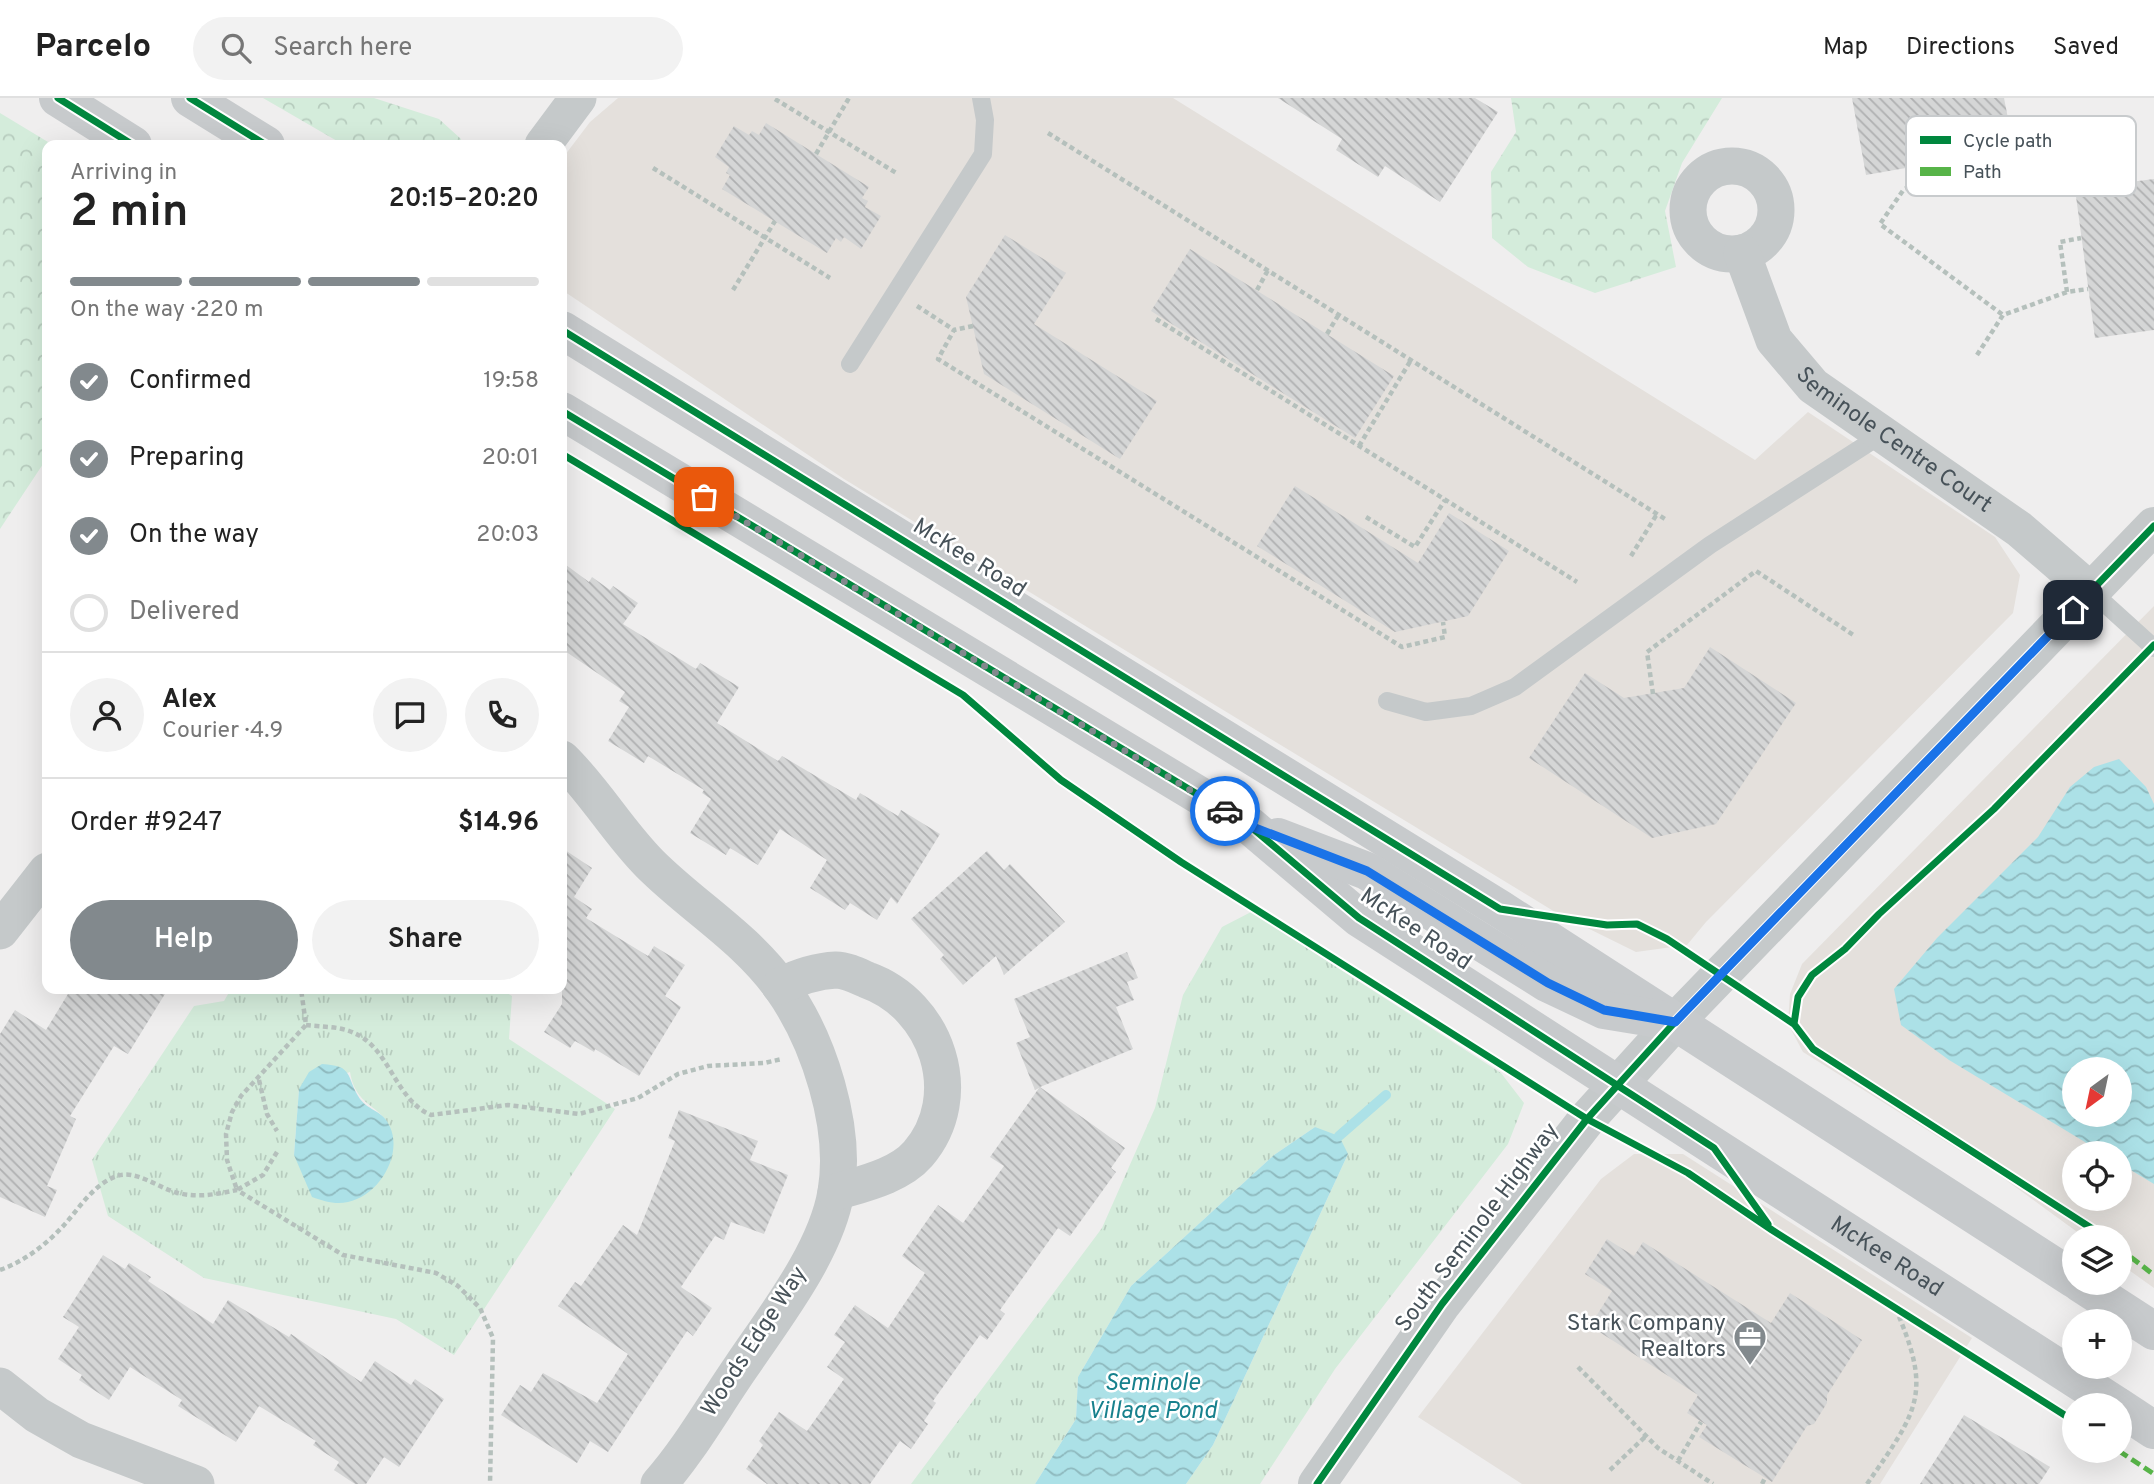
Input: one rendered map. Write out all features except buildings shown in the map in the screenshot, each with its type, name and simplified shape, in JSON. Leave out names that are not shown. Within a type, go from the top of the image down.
[{"type":"main road","points":[[58,98],[125,140]]},
{"type":"main road","points":[[190,98],[258,140]]},
{"type":"main road","name":"McKee Road","points":[[567,333],[1488,902],[2062,1271]]},
{"type":"main road","name":"McKee Road","points":[[567,414],[1250,826],[1359,918],[2098,1393]]},
{"type":"main road","points":[[1250,826],[1367,871],[1548,983],[1604,1010],[1675,1022]]},
{"type":"main road","points":[[2098,1295],[2154,1331]]},
{"type":"main road","name":"McKee Road","points":[[2132,1415],[2154,1430]]},
{"type":"street","points":[[546,140],[578,98]]},
{"type":"street","name":"Seminole Centre Court","points":[[1742,253],[1774,340],[1813,386],[2020,528],[2091,591]]},
{"type":"street","name":"South Seminole Highway","points":[[1317,1484],[1442,1304],[1618,1084],[2154,526]]},
{"type":"street","name":"Woods Edge Way","points":[[567,766],[650,864],[737,937],[780,986],[815,1050],[831,1101],[836,1147],[836,1192],[818,1240],[796,1286],[659,1484]]},
{"type":"street","points":[[0,931],[42,877]]},
{"type":"street","points":[[780,986],[802,976],[839,970],[884,986],[921,1020],[938,1051],[944,1086],[937,1125],[917,1156],[877,1179],[836,1192]]},
{"type":"street","points":[[0,1386],[37,1415],[81,1440],[196,1484]]},
{"type":"lane","points":[[850,364],[983,154],[985,120],[981,98]]},
{"type":"lane","points":[[1387,701],[1426,712],[1471,706],[1515,687],[1710,545],[1881,435]]},
{"type":"lane","points":[[2091,591],[2154,648]]},
{"type":"path","points":[[816,154],[849,98]]},
{"type":"path","points":[[775,99],[898,174]]},
{"type":"path","points":[[1048,133],[1665,520]]},
{"type":"path","points":[[653,168],[830,278]]},
{"type":"path","points":[[1906,188],[1880,224],[2003,315]]},
{"type":"path","points":[[733,290],[775,221]]},
{"type":"path","points":[[2067,292],[2060,242],[2081,238]]},
{"type":"path","points":[[1257,290],[1268,270]]},
{"type":"path","points":[[1977,355],[2003,315],[2067,292],[2088,289]]},
{"type":"path","points":[[895,292],[954,330],[973,326]]},
{"type":"path","points":[[1327,334],[1339,314]]},
{"type":"path","points":[[1156,319],[1577,582]]},
{"type":"path","points":[[954,330],[938,359],[1402,647],[1445,637],[1443,622]]},
{"type":"path","points":[[1359,446],[1411,360]]},
{"type":"path","points":[[1366,517],[1415,547],[1445,499]]},
{"type":"path","points":[[1631,556],[1657,514]]},
{"type":"path","points":[[1653,694],[1647,652],[1756,570],[1855,636]]},
{"type":"path","points":[[302,994],[306,1025],[259,1080],[241,1096],[226,1133],[227,1160],[237,1190],[343,1255],[436,1273],[458,1286],[480,1308],[494,1338],[489,1484]]},
{"type":"path","points":[[306,1025],[355,1032],[372,1044],[413,1102],[431,1115],[509,1105],[579,1114],[638,1098],[678,1074],[708,1066],[764,1063],[815,1050]]},
{"type":"path","points":[[259,1080],[267,1114],[277,1131]]},
{"type":"path","points":[[0,1270],[24,1262],[64,1226],[87,1197],[117,1176],[132,1175],[177,1193],[204,1197],[237,1190],[263,1175],[277,1152]]},
{"type":"path","points":[[1867,1484],[1903,1434],[1918,1392],[1912,1346],[1893,1304]]},
{"type":"path","points":[[1578,1367],[1646,1436],[1713,1484]]},
{"type":"path","points":[[1678,1461],[1701,1422]]},
{"type":"path","points":[[1610,1470],[1646,1436]]},
{"type":"path","points":[[1762,1484],[1765,1478]]},
{"type":"shaded area","points":[[618,98],[1173,98],[1755,460],[1808,412],[1995,537],[2020,575],[2013,613],[1706,922],[1687,945],[1636,952],[1555,912],[844,479],[567,293],[567,152],[590,122]]},
{"type":"shaded area","points":[[2154,606],[2154,1288],[2132,1272],[2132,1225],[2068,1225],[1999,1175],[1803,1052],[1788,1024],[1790,994],[1802,964]]},
{"type":"shaded area","points":[[1634,1154],[1683,1154],[1972,1338],[1880,1484],[1522,1484],[1418,1417],[1601,1179]]},
{"type":"green space","points":[[263,98],[374,98],[439,119],[461,139],[460,140],[335,140]]},
{"type":"green space","points":[[1511,98],[1722,98],[1682,163],[1665,211],[1676,267],[1595,293],[1528,267],[1492,238],[1491,172],[1516,132]]},
{"type":"green space","points":[[0,113],[45,140],[42,140],[42,466],[0,529]]},
{"type":"green space","points":[[1251,912],[1501,1073],[1524,1103],[1508,1144],[1335,1369],[1260,1484],[1186,1484],[1213,1445],[1348,1154],[1315,1127],[1274,1155],[1131,1286],[1078,1377],[1076,1419],[1035,1484],[911,1484],[1102,1228],[1155,1108],[1183,995],[1222,927]]},
{"type":"green space","points":[[228,994],[509,994],[512,996],[509,1039],[615,1109],[454,1355],[396,1319],[204,1278],[108,1216],[92,1160],[194,1006],[224,1001]],"holes":[[[350,1072],[359,1095],[386,1121],[391,1130],[393,1144],[294,1155],[299,1089]]]},
{"type":"water","points":[[2119,759],[2146,787],[2154,804],[2154,1184],[2132,1171],[2132,1141],[2083,1141],[1949,1060],[1901,1025],[1894,989],[1937,938],[2038,837],[2070,787],[2094,767]]},
{"type":"water","points":[[322,1064],[345,1070],[360,1099],[387,1122],[393,1138],[390,1162],[378,1183],[359,1198],[343,1203],[312,1197],[294,1155],[299,1089],[309,1072]]},
{"type":"water","name":"Seminole Village Pond","points":[[1315,1127],[1339,1136],[1348,1154],[1213,1445],[1186,1484],[1035,1484],[1076,1419],[1078,1377],[1131,1286],[1274,1155]]},
{"type":"waterway","points":[[1339,1136],[1386,1095]]},
{"type":"marked path","points":[[2132,1258],[2154,1275]]},
{"type":"marked path","points":[[2132,1460],[2154,1474]]},
{"type":"cycle path","points":[[58,98],[125,140]]},
{"type":"cycle path","points":[[190,98],[258,140]]},
{"type":"cycle path","points":[[567,333],[1500,909],[1607,925],[1637,924],[1667,939],[1794,1024],[1813,1049],[2086,1225]]},
{"type":"cycle path","points":[[567,414],[1250,826],[1359,918],[1714,1148],[1768,1224]]},
{"type":"cycle path","points":[[567,457],[963,695],[1061,780],[1181,862],[1587,1119],[1688,1173],[1772,1230],[2062,1413]]},
{"type":"cycle path","points":[[1317,1484],[1442,1304],[1587,1119],[1675,1022],[2154,526]]},
{"type":"cycle path","points":[[1794,1024],[1798,997],[1812,975],[1845,949],[1879,914],[1994,809],[2154,645]]},
{"type":"way so far","points":[[704,497],[1225,811]]},
{"type":"place","name":"Stark Company Realtors","points":[[1750,1367]]},
{"type":"route","points":[[1225,811],[1250,826],[1367,871],[1548,983],[1604,1010],[1675,1022],[2073,610]]}]
